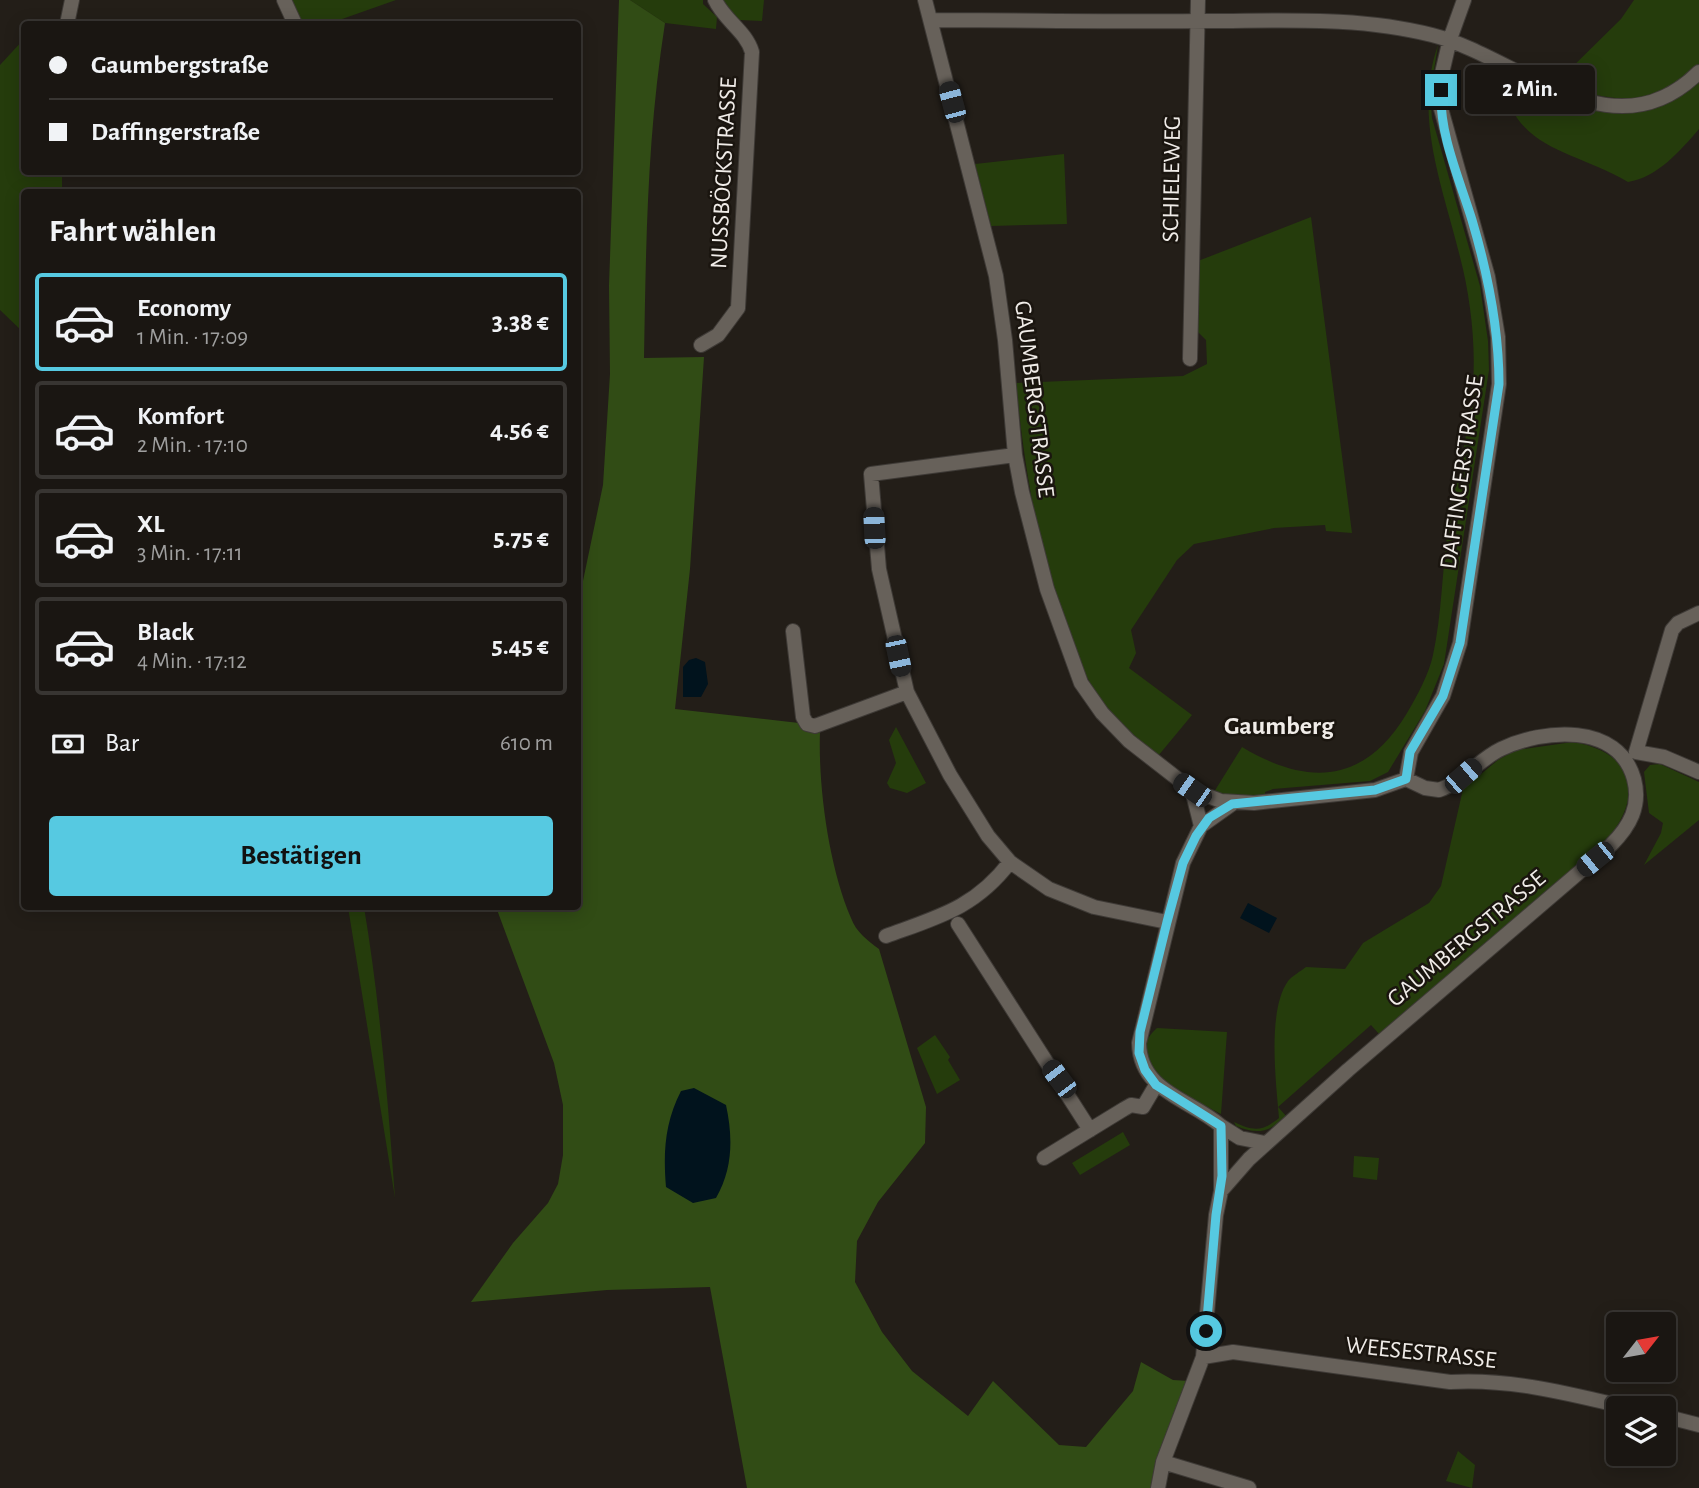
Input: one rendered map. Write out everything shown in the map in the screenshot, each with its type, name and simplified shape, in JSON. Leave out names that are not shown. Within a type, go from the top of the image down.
[{"type":"street","points":[[68,21],[72,0]]},
{"type":"street","points":[[284,0],[294,21]]},
{"type":"street","name":"NUSSBÖCKSTRASSE","points":[[701,345],[718,335],[738,308],[752,52],[750,44],[715,0]]},
{"type":"street","name":"GAUMBERGSTRASSE","points":[[925,0],[996,276],[1005,340],[1014,455],[1039,562],[1081,683],[1102,713],[1129,741],[1192,790],[1232,804],[1375,790],[1406,779]]},
{"type":"street","name":"SCHIELEWEG","points":[[1190,359],[1198,0]]},
{"type":"street","name":"DAFFINGERSTRASSE","points":[[1406,779],[1410,752],[1443,696],[1460,643],[1499,384],[1498,337],[1490,287],[1440,105],[1442,73],[1450,39],[1464,0]]},
{"type":"street","points":[[931,20],[1365,24],[1411,29],[1450,39],[1567,96],[1598,104],[1621,106],[1648,102],[1673,92],[1699,72]]},
{"type":"street","points":[[1014,455],[871,474],[879,569],[907,692],[950,775],[997,849],[1010,862],[1041,884],[1074,901],[1167,922]]},
{"type":"street","points":[[1631,755],[1672,630],[1678,622],[1699,613]]},
{"type":"street","points":[[793,631],[803,717],[807,724],[815,726],[907,692]]},
{"type":"street","points":[[1406,779],[1424,788],[1439,790],[1499,750],[1522,741],[1562,734],[1590,737],[1631,755],[1664,757],[1699,772]]},
{"type":"street","name":"GAUMBERGSTRASSE","points":[[1221,1191],[1265,1143],[1611,845],[1632,818],[1635,807],[1631,755]]},
{"type":"street","points":[[1192,790],[1201,826]]},
{"type":"street","points":[[1232,804],[1201,826],[1183,863],[1139,1043],[1141,1062],[1156,1085],[1240,1138],[1265,1143]]},
{"type":"street","points":[[886,936],[963,907],[982,892],[1010,862]]},
{"type":"street","points":[[958,924],[1090,1130]]},
{"type":"street","points":[[1044,1158],[1131,1105],[1143,1107],[1156,1085]]},
{"type":"street","points":[[1158,1488],[1163,1461],[1203,1357],[1216,1215],[1221,1191],[1221,1126]]},
{"type":"street","name":"WEESESTRASSE","points":[[1203,1357],[1233,1352],[1450,1382],[1479,1380],[1572,1394],[1606,1402]]},
{"type":"street","points":[[1676,1419],[1699,1425]]},
{"type":"street","points":[[1163,1461],[1249,1488]]},
{"type":"green space","points":[[289,0],[396,0],[336,21],[300,21]]},
{"type":"green space","points":[[619,0],[630,0],[665,23],[651,149],[644,358],[704,357],[690,569],[675,709],[799,723],[820,732],[826,826],[843,898],[856,928],[879,949],[926,1107],[925,1143],[878,1202],[857,1241],[855,1282],[882,1332],[912,1371],[968,1416],[993,1381],[1059,1445],[1086,1447],[1133,1391],[1141,1362],[1173,1380],[1189,1381],[1156,1488],[747,1488],[710,1287],[607,1290],[471,1302],[513,1243],[548,1203],[558,1184],[563,1155],[563,1105],[554,1063],[497,910],[581,910],[581,591],[603,485],[610,374],[609,286]]},
{"type":"green space","points":[[630,0],[703,0],[703,4],[717,17],[716,29],[665,23]]},
{"type":"green space","points":[[722,0],[764,0],[762,21],[739,20]]},
{"type":"green space","points":[[1634,0],[1699,0],[1699,64],[1664,90],[1647,96],[1614,98],[1555,84],[1621,19]]},
{"type":"green space","points":[[21,42],[21,175],[62,175],[62,189],[21,189],[21,330],[0,310],[0,65]]},
{"type":"green space","points":[[1438,45],[1430,95],[1432,118],[1480,286],[1489,370],[1444,664],[1425,711],[1388,772],[1370,781],[1273,789],[1265,792],[1265,795],[1235,798],[1214,792],[1242,747],[1291,769],[1313,772],[1335,771],[1355,765],[1373,753],[1391,736],[1407,713],[1431,662],[1438,624],[1448,529],[1469,419],[1474,368],[1467,287],[1439,178],[1429,125],[1428,98]]},
{"type":"green space","points":[[1501,72],[1576,103],[1625,111],[1649,108],[1674,99],[1699,82],[1699,129],[1659,169],[1628,182],[1546,144],[1530,133],[1517,118],[1507,98]]},
{"type":"green space","points":[[1064,154],[1067,224],[991,226],[975,164]]},
{"type":"green space","points":[[1311,217],[1352,533],[1326,531],[1325,525],[1274,528],[1194,544],[1177,560],[1131,630],[1136,653],[1129,668],[1192,715],[1158,756],[1101,700],[1072,644],[1048,571],[1039,533],[1025,457],[1016,383],[1183,376],[1207,364],[1206,340],[1198,332],[1198,261]]},
{"type":"green space","points":[[896,727],[926,783],[907,793],[890,788],[887,783],[896,763],[889,740]]},
{"type":"green space","points":[[1573,742],[1610,756],[1622,767],[1628,779],[1629,793],[1625,809],[1605,842],[1379,1034],[1371,1025],[1278,1107],[1275,1028],[1281,994],[1288,981],[1306,967],[1345,969],[1363,943],[1429,903],[1441,886],[1463,789],[1498,760],[1516,750]]},
{"type":"green space","points":[[1660,764],[1699,782],[1699,820],[1644,865],[1661,833],[1663,823],[1649,813],[1644,772],[1650,765]]},
{"type":"green space","points":[[348,910],[364,910],[370,943],[395,1198]]},
{"type":"green space","points":[[1157,1028],[1227,1032],[1221,1114],[1164,1080],[1152,1068],[1146,1055],[1147,1042]]},
{"type":"green space","points":[[935,1035],[950,1057],[948,1060],[960,1080],[937,1094],[917,1048]]},
{"type":"green space","points":[[1278,1107],[1287,1117],[1263,1131],[1236,1126],[1234,1122],[1247,1127],[1262,1128],[1279,1118]]},
{"type":"green space","points":[[1123,1132],[1130,1145],[1080,1175],[1072,1163]]},
{"type":"green space","points":[[1354,1156],[1379,1158],[1377,1180],[1353,1177]]},
{"type":"green space","points":[[1458,1451],[1475,1465],[1472,1488],[1446,1481]]},
{"type":"water","points":[[696,658],[705,662],[708,684],[701,697],[683,697],[683,667],[689,660]]},
{"type":"water","points":[[1248,903],[1277,918],[1269,933],[1240,918]]},
{"type":"water","points":[[694,1088],[726,1105],[730,1153],[726,1176],[716,1198],[693,1203],[666,1187],[665,1162],[671,1114],[681,1091]]},
{"type":"district","name":"Gaumberg","points":[[1279,725]]},
{"type":"route","points":[[1206,1331],[1216,1215],[1221,1191],[1221,1126],[1156,1085],[1145,1070],[1139,1053],[1144,1013],[1183,863],[1201,826],[1218,811],[1232,804],[1384,789],[1406,779],[1410,752],[1432,719],[1443,696],[1460,643],[1499,384],[1499,359],[1488,277],[1446,135],[1440,105],[1441,90]]}]
